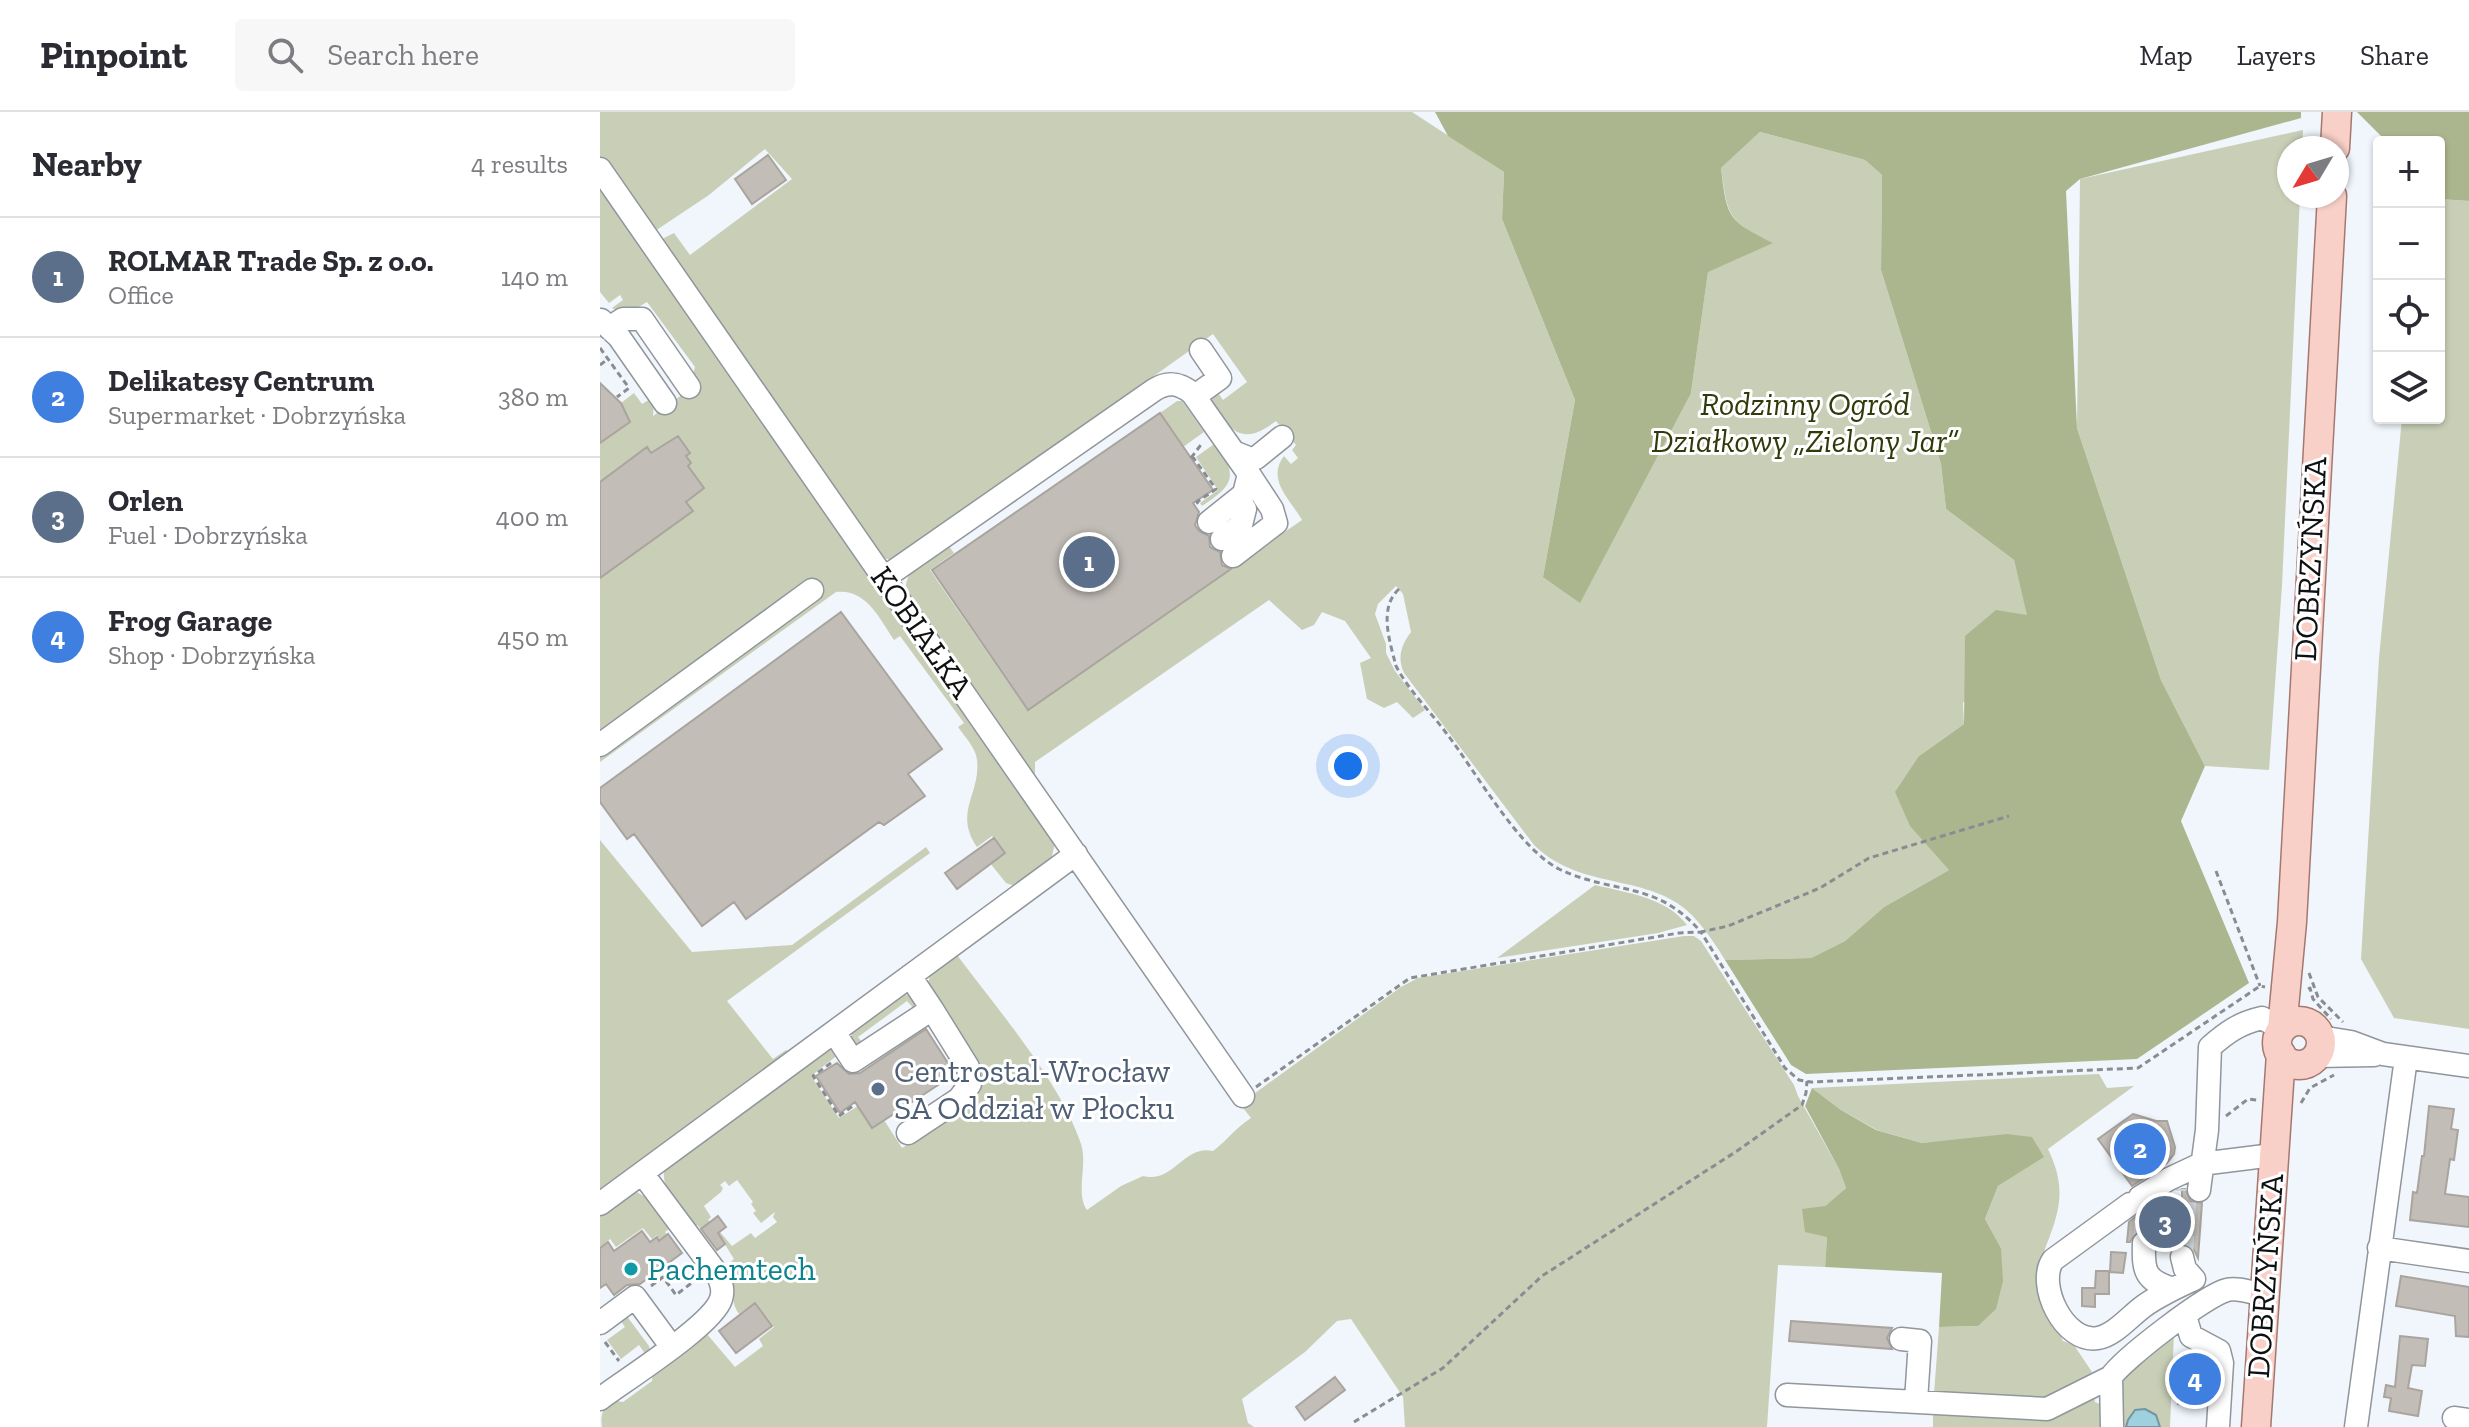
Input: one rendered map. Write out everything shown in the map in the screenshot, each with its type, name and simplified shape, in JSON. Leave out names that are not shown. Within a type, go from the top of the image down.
[{"type":"main road","points":[[2336,136],[2337,112]]},
{"type":"main road","name":"DOBRZYŃSKA","points":[[2276,1126],[2299,1075],[2292,922],[2331,208]]},
{"type":"main road","name":"DOBRZYŃSKA","points":[[2256,1427],[2278,1085],[2299,1044]]},
{"type":"street","name":"KOBIAŁKA","points":[[600,169],[1243,1096]]},
{"type":"street","points":[[602,327],[623,319],[642,319],[689,387]]},
{"type":"street","points":[[602,327],[619,337],[665,403]]},
{"type":"street","points":[[1195,396],[1224,384],[1201,350]]},
{"type":"street","points":[[884,578],[1161,386],[1176,384],[1195,396],[1272,509],[1276,523],[1213,527]]},
{"type":"street","points":[[1236,453],[1256,458],[1282,437]]},
{"type":"street","points":[[1213,527],[1237,486],[1240,471],[1236,453]]},
{"type":"street","points":[[1213,527],[1241,525],[1250,498],[1248,478]]},
{"type":"street","points":[[1213,527],[1239,500],[1248,478]]},
{"type":"street","points":[[600,745],[812,590]]},
{"type":"street","points":[[600,1204],[1076,854]]},
{"type":"street","points":[[908,1133],[959,1099],[970,1084],[968,1067],[910,976]]},
{"type":"street","points":[[834,1032],[853,1061],[932,1009]]},
{"type":"street","points":[[2193,1178],[2207,1130],[2210,1047],[2231,1029],[2245,1023],[2262,1018],[2299,1044],[2351,1042],[2383,1054],[2469,1066]]},
{"type":"street","points":[[2356,1427],[2406,1058]]},
{"type":"street","points":[[2264,1295],[2229,1289],[2190,1265],[2162,1285],[2146,1304],[2100,1338],[2089,1338],[2069,1329],[2055,1307],[2047,1274],[2053,1260],[2141,1198],[2193,1178],[2273,1155]]},
{"type":"street","points":[[600,1399],[703,1323],[718,1306],[722,1296],[723,1286],[712,1268],[642,1173]]},
{"type":"street","points":[[2138,1243],[2131,1252],[2136,1266],[2143,1276],[2162,1285]]},
{"type":"street","points":[[2379,1248],[2469,1261]]},
{"type":"street","points":[[1787,1395],[2047,1409],[2111,1377],[2127,1357],[2209,1298],[2229,1289]]},
{"type":"street","points":[[600,1323],[635,1297],[671,1346]]},
{"type":"street","points":[[2185,1316],[2191,1336],[2219,1351],[2222,1363],[2218,1427]]},
{"type":"street","points":[[1901,1339],[1920,1341],[1916,1401]]},
{"type":"street","points":[[2111,1377],[2112,1427]]},
{"type":"path","points":[[602,327],[629,388],[617,397]]},
{"type":"path","points":[[1202,443],[1192,457],[1216,489],[1213,527]]},
{"type":"path","points":[[1399,589],[1387,607],[1396,666],[1520,835],[1557,867],[1577,876],[1644,893],[1669,903],[1687,917],[1701,932],[1785,1068],[1799,1080],[2138,1068],[2260,986],[2216,871]]},
{"type":"path","points":[[1243,1096],[1410,978],[1728,926],[1820,888],[1869,858],[2009,816]]},
{"type":"path","points":[[848,1052],[813,1076],[839,1116],[853,1106]]},
{"type":"path","points":[[1354,1422],[1443,1368],[1542,1276],[1737,1151],[1802,1105],[1807,1081]]},
{"type":"path","points":[[2207,1130],[2248,1099],[2268,1101],[2271,1084],[2278,1085]]},
{"type":"path","points":[[635,1297],[663,1277],[676,1295],[712,1268]]},
{"type":"path","points":[[600,1335],[630,1376]]},
{"type":"green space","name":"Rodzinny Ogród Działkowy „Zielony Jar”","points":[[600,112],[1412,112],[1504,172],[1502,219],[1575,400],[1543,577],[1691,393],[1708,271],[1772,243],[1746,228],[1732,215],[1721,168],[1760,132],[1865,160],[1882,175],[1881,270],[1941,464],[1946,509],[2014,560],[2028,616],[1963,703],[1964,724],[1919,756],[1949,870],[1884,907],[1845,941],[1811,958],[1725,960],[1710,936],[1677,903],[1642,888],[1568,868],[1534,845],[1404,673],[1401,652],[1411,632],[1403,594],[1396,586],[1378,604],[1375,614],[1386,644],[1386,653],[1395,671],[1425,710],[1413,718],[1397,702],[1384,708],[1367,699],[1360,663],[1371,658],[1345,621],[1322,612],[1314,625],[1302,630],[1269,600],[1035,762],[1035,777],[905,593],[913,568],[946,542],[954,553],[930,570],[1027,710],[1302,520],[1282,489],[1278,473],[1284,456],[1291,464],[1298,458],[1292,450],[1296,445],[1276,421],[1264,429],[1245,434],[1230,427],[1216,411],[1209,400],[1216,390],[1223,400],[1247,382],[1213,334],[1137,388],[1133,396],[892,560],[883,558],[658,241],[674,233],[690,255],[792,179],[765,149],[709,195],[652,233],[600,158]]},
{"type":"green space","points":[[1435,112],[2301,112],[2301,118],[2080,179],[2066,191],[2077,428],[2161,680],[2205,766],[2181,821],[2249,983],[2137,1059],[1806,1074],[1791,1065],[1725,960],[1811,958],[1845,941],[1884,907],[1949,870],[1910,826],[1895,792],[1919,756],[1964,724],[1965,636],[1996,610],[2027,615],[2014,560],[1946,509],[1941,464],[1881,270],[1882,175],[1865,160],[1760,132],[1721,168],[1725,198],[1732,216],[1747,229],[1773,243],[1708,272],[1691,393],[1580,603],[1543,577],[1575,400],[1502,219],[1504,172],[1448,136]]},
{"type":"green space","points":[[2357,112],[2469,112],[2469,201],[2445,199],[2445,136],[2381,136]]},
{"type":"green space","points":[[2303,130],[2303,136],[2277,136],[2277,208],[2299,208],[2282,585],[2269,770],[2205,766],[2161,680],[2077,428],[2080,179]]},
{"type":"green space","points":[[600,181],[1055,843],[1050,865],[1017,887],[1006,883],[990,863],[1004,852],[992,836],[977,847],[970,835],[967,823],[977,760],[958,727],[964,723],[900,636],[894,640],[871,607],[847,592],[836,592],[600,762],[600,443],[630,422],[621,403],[634,393],[642,404],[652,398],[653,416],[694,386],[692,377],[695,367],[647,302],[631,310],[617,310],[612,308],[623,300],[620,295],[609,303],[600,292]]},
{"type":"green space","points":[[2445,199],[2469,201],[2469,1029],[2394,1018],[2361,959],[2379,658],[2401,424],[2445,424]]},
{"type":"green space","points":[[1182,401],[1204,432],[1183,447],[1160,413]]},
{"type":"green space","points":[[1217,442],[1228,464],[1229,479],[1221,492],[1202,506],[1200,503],[1218,490],[1196,457]]},
{"type":"green space","points":[[600,840],[692,952],[792,945],[926,847],[930,853],[727,1001],[773,1059],[786,1050],[789,1053],[600,1197]]},
{"type":"green space","points":[[1595,885],[1657,902],[1687,925],[1658,933],[1497,958]]},
{"type":"green space","points":[[1694,936],[1701,941],[1794,1085],[1846,1188],[1825,1206],[1825,1267],[1778,1265],[1767,1427],[1405,1427],[1403,1397],[1351,1319],[1337,1321],[1305,1352],[1242,1399],[1248,1423],[1254,1427],[602,1427],[603,1412],[611,1400],[623,1402],[652,1381],[653,1372],[706,1333],[735,1367],[763,1346],[759,1339],[774,1327],[755,1302],[739,1314],[725,1267],[734,1259],[718,1233],[732,1246],[751,1233],[755,1238],[777,1222],[773,1217],[775,1212],[761,1223],[753,1213],[756,1211],[751,1204],[753,1202],[737,1180],[729,1186],[725,1181],[720,1185],[723,1188],[721,1192],[704,1206],[711,1217],[710,1222],[701,1229],[694,1226],[668,1191],[665,1167],[829,1049],[839,1054],[811,1076],[839,1118],[858,1106],[872,1128],[884,1120],[902,1148],[968,1105],[980,1091],[981,1072],[929,989],[932,972],[955,952],[1025,1045],[1071,1120],[1083,1152],[1082,1195],[1087,1210],[1121,1186],[1143,1176],[1163,1174],[1194,1153],[1213,1151],[1251,1118],[1240,1104],[1401,987],[1418,978]]},
{"type":"green space","points":[[900,994],[911,995],[917,1006],[914,1009],[907,1001],[858,1037],[864,1045],[857,1046],[851,1037],[854,1027]]},
{"type":"green space","points":[[2099,1074],[2107,1088],[2134,1086],[2048,1149],[2057,1175],[2059,1198],[2038,1272],[2039,1284],[2063,1341],[2074,1345],[2092,1372],[2067,1393],[2032,1403],[1934,1394],[1939,1327],[1978,1326],[2001,1248],[1985,1219],[1998,1186],[2043,1156],[1961,1140],[1922,1143],[1877,1130],[1841,1110],[1812,1088]]},
{"type":"green space","points":[[1812,1088],[1841,1110],[1876,1130],[1922,1143],[2007,1134],[2032,1137],[2044,1157],[1998,1186],[1985,1219],[2001,1248],[2003,1281],[1996,1309],[1978,1326],[1939,1327],[1942,1273],[1825,1267],[1827,1237],[1805,1232],[1802,1209],[1825,1206],[1846,1188],[1805,1106]]},
{"type":"green space","points":[[637,1192],[651,1201],[670,1228],[665,1232],[667,1235],[660,1240],[657,1235],[652,1239],[643,1228],[616,1247],[610,1239],[600,1247],[600,1211]]},
{"type":"green space","points":[[626,1315],[649,1346],[650,1352],[646,1355],[639,1345],[621,1359],[607,1340],[625,1327],[618,1317]]},
{"type":"green space","points":[[2174,1333],[2170,1427],[2160,1427],[2156,1415],[2128,1420],[2126,1427],[2118,1427],[2119,1379]]},
{"type":"green space","points":[[2093,1391],[2095,1402],[2106,1407],[2106,1427],[1933,1427],[1933,1408],[2045,1415]]},
{"type":"water","points":[[2145,1409],[2156,1415],[2160,1427],[2126,1427],[2135,1410]]},
{"type":"building","points":[[768,155],[786,180],[752,204],[735,179]]},
{"type":"building","points":[[600,383],[621,403],[630,422],[600,443]]},
{"type":"building","points":[[1160,413],[1213,490],[1193,503],[1199,512],[1195,525],[1209,536],[1210,547],[1220,552],[1222,565],[1231,569],[1028,710],[932,570]]},
{"type":"building","points":[[678,436],[690,453],[686,456],[691,463],[688,466],[704,488],[686,502],[693,511],[600,578],[600,482],[647,447],[651,453]]},
{"type":"building","points":[[841,612],[942,749],[908,774],[925,796],[884,825],[879,822],[746,919],[734,902],[702,926],[634,834],[627,839],[600,802],[600,788]]},
{"type":"building","points":[[994,838],[1005,853],[957,889],[945,873]]},
{"type":"building","name":"Centrostal-Wrocław SA Oddział w Płocku","points":[[926,1029],[955,1074],[872,1128],[855,1102],[840,1113],[816,1076],[837,1063],[849,1074],[860,1073]]},
{"type":"building","points":[[2429,1106],[2454,1109],[2451,1129],[2458,1130],[2445,1194],[2469,1197],[2469,1227],[2410,1220],[2413,1192],[2417,1193],[2424,1156]]},
{"type":"building","points":[[2133,1114],[2167,1121],[2175,1147],[2167,1163],[2132,1186],[2098,1139]]},
{"type":"building","points":[[2182,1189],[2191,1201],[2202,1203],[2198,1258],[2187,1244],[2158,1246],[2156,1236],[2145,1229],[2137,1231],[2127,1242],[2129,1222],[2162,1200],[2182,1201]]},
{"type":"building","points":[[718,1216],[726,1227],[718,1233],[725,1244],[717,1250],[701,1229]]},
{"type":"building","name":"Pachemtech","points":[[642,1231],[650,1242],[657,1237],[659,1241],[668,1234],[682,1253],[640,1284],[627,1285],[614,1295],[606,1284],[600,1288],[600,1248],[608,1242],[614,1251]]},
{"type":"building","points":[[2111,1252],[2126,1253],[2123,1273],[2110,1272]]},
{"type":"building","points":[[2096,1271],[2109,1271],[2109,1294],[2095,1294],[2095,1307],[2082,1306],[2082,1288],[2095,1288]]},
{"type":"building","points":[[2401,1276],[2469,1287],[2469,1337],[2456,1336],[2455,1316],[2396,1306]]},
{"type":"building","points":[[755,1303],[772,1326],[736,1353],[719,1331]]},
{"type":"building","points":[[1791,1321],[1892,1328],[1887,1338],[1892,1349],[1789,1341]]},
{"type":"building","points":[[2400,1336],[2428,1339],[2425,1366],[2412,1365],[2408,1388],[2422,1391],[2418,1416],[2389,1411],[2391,1398],[2384,1397],[2386,1385],[2395,1387]]},
{"type":"building","points":[[2180,1354],[2195,1354],[2207,1360],[2205,1405],[2178,1404]]},
{"type":"building","points":[[1335,1377],[1345,1390],[1305,1420],[1296,1407]]},
{"type":"tunnel","points":[[2182,1257],[2186,1189]]},
{"type":"tunnel","points":[[2144,1243],[2146,1198]]},
{"type":"place","name":"ROLMAR Trade Sp. z o.o.","points":[[1089,562]]},
{"type":"place","name":"Centrostal-Wrocław SA Oddział w Płocku","points":[[878,1089]]},
{"type":"place","name":"Delikatesy Centrum","points":[[2140,1149]]},
{"type":"place","name":"Orlen","points":[[2165,1222]]},
{"type":"place","name":"Pachemtech","points":[[631,1269]]},
{"type":"place","name":"Frog Garage","points":[[2195,1379]]}]
